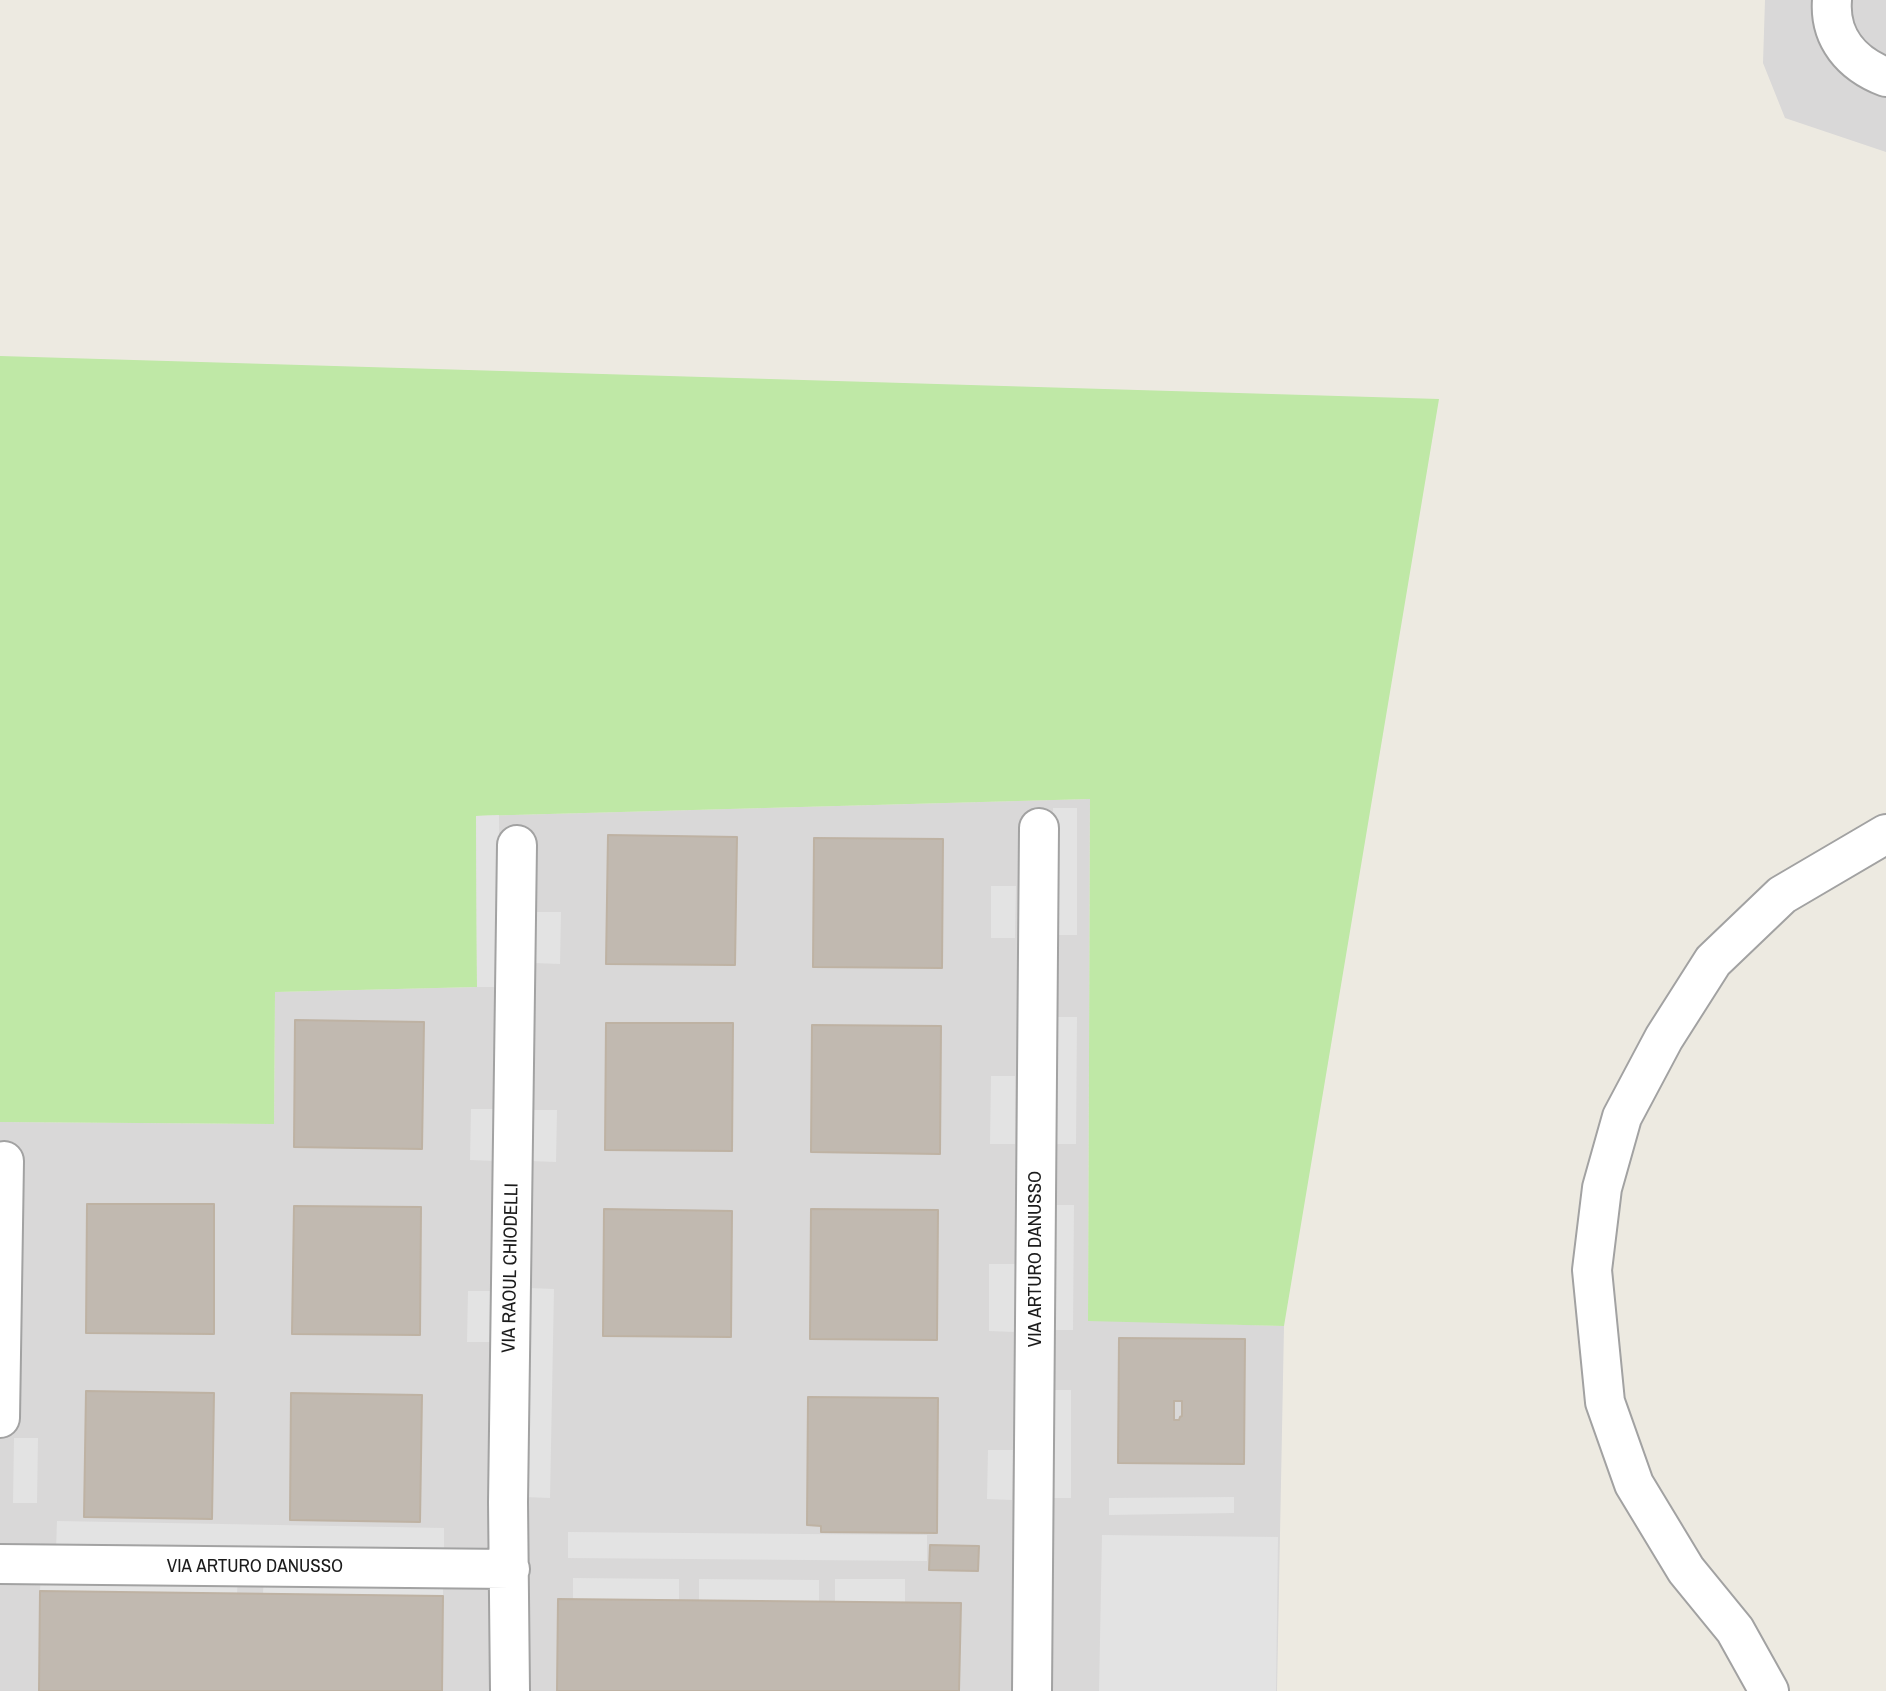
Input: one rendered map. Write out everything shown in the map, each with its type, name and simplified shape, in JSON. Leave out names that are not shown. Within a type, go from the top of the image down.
[{"type":"street","points":[[1832,0],[1835,30],[1847,51],[1868,69],[1886,77]]},
{"type":"street","name":"VIA ARTURO DANUSSO","points":[[1032,1691],[1039,828]]},
{"type":"street","points":[[1769,1691],[1735,1630],[1686,1570],[1634,1484],[1605,1402],[1592,1270],[1602,1188],[1622,1117],[1664,1038],[1713,961],[1782,895],[1886,834]]},
{"type":"street","name":"VIA RAOUL CHIODELLI","points":[[510,1691],[508,1502],[517,845]]},
{"type":"street","points":[[0,1418],[4,1161]]},
{"type":"street","name":"VIA ARTURO DANUSSO","points":[[0,1564],[510,1569]]},
{"type":"shaded area","points":[[1765,0],[1886,0],[1886,152],[1785,118],[1763,63]]},
{"type":"shaded area","points":[[1090,799],[1088,1320],[1284,1326],[1277,1691],[0,1691],[0,1122],[274,1124],[275,992],[477,987],[476,816]]},
{"type":"shaded area","points":[[1053,808],[1077,808],[1077,935],[1052,935]]},
{"type":"shaded area","points":[[499,815],[500,987],[477,987],[476,816]]},
{"type":"shaded area","points":[[991,886],[1016,886],[1015,938],[991,938]]},
{"type":"shaded area","points":[[535,912],[561,912],[560,964],[534,963]]},
{"type":"shaded area","points":[[1051,1017],[1077,1017],[1076,1144],[1051,1144]]},
{"type":"shaded area","points":[[991,1076],[1015,1076],[1015,1144],[990,1144]]},
{"type":"shaded area","points":[[471,1109],[497,1109],[495,1161],[470,1160]]},
{"type":"shaded area","points":[[532,1110],[557,1110],[556,1162],[530,1161]]},
{"type":"shaded area","points":[[1051,1205],[1074,1205],[1073,1330],[1051,1330]]},
{"type":"shaded area","points":[[989,1264],[1015,1264],[1015,1332],[989,1331]]},
{"type":"shaded area","points":[[529,1288],[554,1289],[550,1498],[525,1497]]},
{"type":"shaded area","points":[[468,1291],[493,1291],[492,1342],[467,1342]]},
{"type":"shaded area","points":[[1047,1390],[1071,1390],[1071,1498],[1046,1498]]},
{"type":"shaded area","points":[[14,1438],[38,1438],[37,1503],[13,1503]]},
{"type":"shaded area","points":[[988,1450],[1013,1450],[1012,1500],[987,1499]]},
{"type":"shaded area","points":[[1234,1497],[1234,1513],[1109,1515],[1109,1498]]},
{"type":"shaded area","points":[[57,1521],[444,1528],[444,1556],[56,1549]]},
{"type":"shaded area","points":[[568,1532],[927,1535],[927,1561],[568,1558]]},
{"type":"shaded area","points":[[1102,1535],[1278,1537],[1276,1691],[1099,1691]]},
{"type":"shaded area","points":[[41,1569],[238,1572],[237,1594],[40,1591]]},
{"type":"shaded area","points":[[264,1571],[443,1573],[443,1596],[263,1594]]},
{"type":"shaded area","points":[[573,1578],[679,1579],[679,1600],[573,1599]]},
{"type":"shaded area","points":[[699,1579],[819,1580],[819,1602],[699,1601]]},
{"type":"shaded area","points":[[835,1579],[905,1579],[905,1602],[835,1602]]},
{"type":"green space","points":[[0,356],[1439,399],[1284,1326],[1088,1321],[1090,799],[476,816],[477,987],[275,992],[274,1124],[0,1122]]},
{"type":"building","points":[[608,835],[737,837],[735,965],[606,964]]},
{"type":"building","points":[[814,838],[943,839],[942,968],[813,967]]},
{"type":"building","points":[[295,1020],[424,1022],[422,1149],[294,1147]]},
{"type":"building","points":[[606,1023],[733,1023],[732,1151],[605,1150]]},
{"type":"building","points":[[812,1025],[941,1026],[940,1154],[811,1152]]},
{"type":"building","points":[[87,1204],[214,1204],[214,1334],[86,1333]]},
{"type":"building","points":[[294,1206],[421,1207],[420,1335],[292,1334]]},
{"type":"building","points":[[604,1209],[732,1211],[731,1337],[603,1336]]},
{"type":"building","points":[[811,1209],[938,1210],[937,1340],[810,1339]]},
{"type":"building","points":[[1119,1338],[1245,1339],[1244,1464],[1118,1463]],"holes":[[[1174,1401],[1182,1401],[1182,1416],[1179,1420],[1174,1420]]]},
{"type":"building","points":[[86,1391],[214,1393],[212,1519],[84,1517]]},
{"type":"building","points":[[291,1393],[422,1395],[420,1522],[290,1520]]},
{"type":"building","points":[[808,1397],[938,1398],[937,1533],[821,1532],[821,1526],[807,1525]]},
{"type":"building","points":[[930,1545],[979,1546],[978,1571],[929,1570]]},
{"type":"building","points":[[40,1591],[443,1596],[442,1691],[39,1691]]},
{"type":"building","points":[[558,1599],[961,1603],[959,1691],[557,1691]]}]
